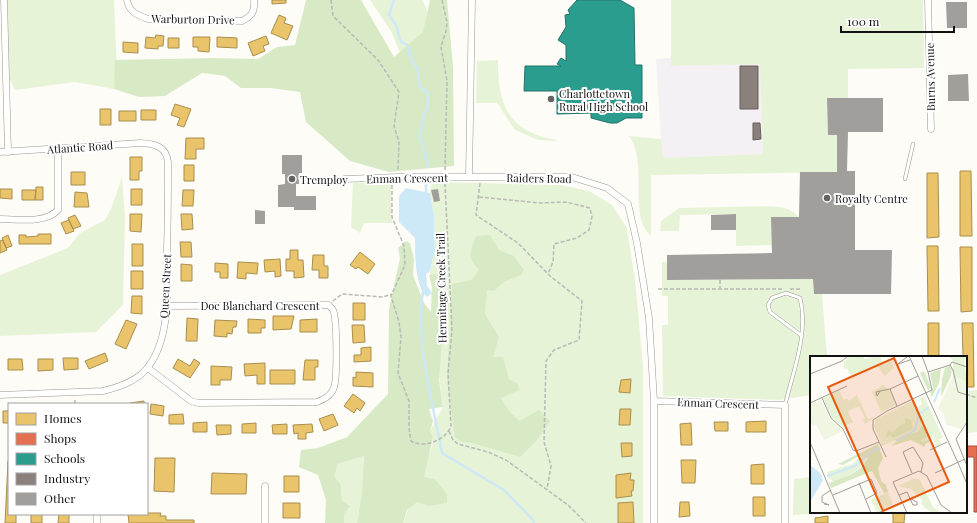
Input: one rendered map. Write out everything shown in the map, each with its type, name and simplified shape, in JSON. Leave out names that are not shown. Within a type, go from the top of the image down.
[{"type":"street","points":[[4,0],[8,152]]},
{"type":"street","name":"Warburton Drive","points":[[127,0],[128,7],[136,15],[148,19],[242,21],[250,17],[254,10],[254,0]]},
{"type":"street","points":[[469,177],[472,0]]},
{"type":"street","name":"Burns Avenue","points":[[928,0],[930,129]]},
{"type":"street","name":"Atlantic Road","points":[[0,152],[141,143],[159,146]]},
{"type":"street","name":"Queen Street","points":[[0,395],[103,391],[117,388],[129,382],[148,368],[161,342],[167,306],[168,162],[167,154],[159,146]]},
{"type":"street","points":[[0,219],[46,218],[54,215],[58,210],[58,149]]},
{"type":"street","name":"Raiders Road","points":[[469,177],[572,177],[607,188],[628,204],[638,243],[649,318],[654,401]]},
{"type":"street","name":"Enman Crescent","points":[[344,179],[469,177]]},
{"type":"street","name":"Doc Blanchard Crescent","points":[[148,368],[191,401],[198,403],[317,402],[329,396],[334,388],[336,378],[335,325],[333,310],[329,305],[167,306]]},
{"type":"street","points":[[654,401],[654,523]]},
{"type":"street","name":"Enman Crescent","points":[[654,401],[785,405]]},
{"type":"street","points":[[785,405],[785,523]]},
{"type":"street","points":[[265,486],[265,523]]},
{"type":"lane","points":[[905,179],[913,144]]},
{"type":"lane","points":[[785,405],[802,336],[802,305],[800,298],[786,292],[772,298],[768,305],[770,312],[802,336]]},
{"type":"path","points":[[331,0],[333,16],[378,60],[398,92],[394,126],[399,142],[398,170]]},
{"type":"path","points":[[442,0],[447,22],[441,47],[447,81],[445,176]]},
{"type":"path","points":[[480,177],[476,215],[518,243],[548,274],[582,301],[579,340],[554,350],[546,361],[544,442],[551,466],[547,489]]},
{"type":"path","points":[[392,182],[392,217],[404,246],[405,265],[391,296],[395,305],[401,337],[398,373],[409,401],[408,429],[411,441],[415,444],[428,443],[441,438],[449,431],[453,440],[458,444],[488,452],[506,460],[568,505],[586,523]]},
{"type":"path","name":"Hermitage Creek Trail","points":[[445,182],[452,330],[448,373],[451,426],[449,431]]},
{"type":"path","points":[[479,197],[540,203],[566,202],[590,208],[592,217],[589,230],[577,238],[554,244],[553,262],[548,274]]},
{"type":"path","points":[[720,280],[720,288]]},
{"type":"path","points":[[658,289],[802,289]]},
{"type":"path","points":[[329,305],[342,294],[383,297],[392,294]]},
{"type":"path","points":[[967,394],[977,398]]},
{"type":"shaded area","points":[[671,58],[671,66],[761,63],[763,154],[662,158],[656,59]]},
{"type":"green space","points":[[5,0],[114,0],[117,72],[114,89],[75,82],[15,90],[2,64]]},
{"type":"green space","points":[[306,0],[361,0],[394,57],[423,32],[430,0],[447,0],[453,67],[454,166],[389,172],[350,161],[306,122],[300,92],[271,88],[241,88],[225,76],[202,73],[165,96],[139,97],[114,89],[115,60],[214,58],[258,59],[277,47],[295,45]]},
{"type":"green space","points":[[370,0],[423,0],[436,38],[401,55],[391,31]]},
{"type":"green space","points":[[671,0],[923,0],[924,68],[848,69],[848,98],[827,98],[828,135],[837,135],[837,172],[651,175],[651,236],[644,227],[640,215],[638,160],[635,147],[629,136],[661,139],[663,158],[763,154],[760,64],[671,66]]},
{"type":"green space","points":[[498,60],[500,91],[509,114],[517,123],[527,130],[556,141],[538,140],[515,130],[497,103],[476,103],[477,61]]},
{"type":"green space","points":[[122,177],[125,218],[123,305],[96,332],[0,336],[0,275],[68,248],[80,233],[105,220],[111,209]]},
{"type":"green space","points":[[391,181],[392,223],[364,223],[360,233],[351,227],[353,183]]},
{"type":"green space","points":[[432,182],[560,185],[589,191],[612,205],[627,228],[635,280],[643,366],[643,523],[403,523],[432,447],[433,437],[430,431],[443,407],[431,313],[432,287],[430,271],[435,250],[434,216],[430,193]]},
{"type":"green space","points":[[770,206],[786,208],[799,217],[772,245],[736,246],[736,214],[680,215],[679,231],[660,231],[661,221],[679,208]]},
{"type":"green space","points":[[490,235],[499,250],[514,256],[524,270],[521,275],[504,282],[494,291],[487,290],[485,314],[499,337],[493,357],[503,357],[509,379],[518,384],[519,390],[501,398],[509,411],[519,421],[539,410],[550,421],[537,440],[520,457],[472,443],[463,442],[455,438],[447,379],[452,284],[471,280],[479,270],[471,258],[472,246],[476,236]]},
{"type":"green space","points":[[406,241],[410,243],[414,259],[413,275],[424,303],[431,312],[432,287],[429,275],[442,273],[444,312],[439,380],[443,407],[429,409],[433,421],[430,431],[433,437],[424,477],[435,479],[447,494],[447,503],[429,506],[417,502],[407,510],[403,523],[357,523],[362,492],[364,456],[337,464],[335,477],[341,485],[342,500],[350,506],[344,514],[344,523],[325,523],[326,500],[318,475],[299,467],[301,450],[318,448],[347,437],[388,394],[389,309],[400,258],[398,248]]},
{"type":"green space","points":[[662,262],[667,262],[667,280],[813,279],[814,294],[822,294],[827,356],[810,356],[810,395],[780,400],[663,396],[662,325],[668,325],[668,296],[662,296]]},
{"type":"green space","points":[[977,390],[977,432],[967,433],[967,400],[969,400],[969,391]]},
{"type":"green space","points":[[364,456],[362,492],[357,523],[344,523],[341,485],[335,477],[337,464]]},
{"type":"green space","points":[[810,477],[810,513],[828,513],[793,515],[794,479]]},
{"type":"water","points":[[406,188],[430,193],[434,216],[435,250],[430,271],[426,274],[427,286],[432,293],[427,297],[420,286],[418,278],[415,238],[399,222],[399,196]]},
{"type":"building: Homes","points":[[272,0],[286,0],[286,3],[272,4]]},
{"type":"building: Homes","points":[[279,15],[286,18],[284,23],[293,26],[287,40],[271,33]]},
{"type":"building: Homes","points":[[156,35],[164,36],[163,46],[158,46],[158,49],[145,48],[146,37],[155,38]]},
{"type":"building: Homes","points":[[266,36],[269,44],[263,46],[265,51],[253,56],[248,43]]},
{"type":"building: Homes","points":[[193,37],[210,37],[209,52],[198,51],[198,47],[193,47]]},
{"type":"building: Homes","points":[[217,37],[237,38],[237,48],[217,47]]},
{"type":"building: Homes","points":[[168,38],[179,38],[179,48],[168,48]]},
{"type":"building: Homes","points":[[123,42],[138,43],[138,53],[123,52]]},
{"type":"building: Homes","points":[[175,104],[191,109],[184,127],[177,125],[180,118],[171,115]]},
{"type":"building: Homes","points":[[100,109],[111,109],[111,125],[100,125]]},
{"type":"building: Homes","points":[[141,110],[156,110],[156,120],[141,120]]},
{"type":"building: Homes","points":[[119,111],[136,111],[136,121],[119,121]]},
{"type":"building: Homes","points":[[186,138],[204,138],[204,149],[196,149],[196,159],[185,159]]},
{"type":"building: Homes","points":[[130,157],[142,157],[142,171],[139,171],[139,180],[130,180]]},
{"type":"building: Homes","points":[[184,165],[194,165],[194,181],[184,181]]},
{"type":"building: Homes","points":[[960,171],[971,171],[972,236],[960,236]]},
{"type":"building: Homes","points":[[71,172],[85,172],[85,185],[71,185]]},
{"type":"building: Homes","points":[[927,173],[938,173],[939,237],[927,238]]},
{"type":"building: Homes","points":[[36,187],[43,187],[43,200],[35,200]]},
{"type":"building: Homes","points":[[0,189],[12,189],[12,199],[0,198]]},
{"type":"building: Homes","points":[[131,189],[142,189],[142,205],[131,205]]},
{"type":"building: Homes","points":[[22,190],[36,190],[35,200],[22,200]]},
{"type":"building: Homes","points":[[183,190],[194,190],[193,206],[182,206]]},
{"type":"building: Homes","points":[[75,192],[87,193],[89,207],[74,207]]},
{"type":"building: Homes","points":[[130,214],[142,214],[141,232],[130,231]]},
{"type":"building: Homes","points":[[181,214],[192,214],[193,229],[182,230]]},
{"type":"building: Homes","points":[[75,215],[81,226],[73,229],[68,218]]},
{"type":"building: Homes","points":[[69,220],[74,231],[66,234],[61,223]]},
{"type":"building: Homes","points":[[38,234],[51,234],[51,244],[19,244],[19,235],[26,235],[26,237],[38,236]]},
{"type":"building: Homes","points":[[8,235],[12,246],[6,248],[2,238]]},
{"type":"building: Homes","points":[[3,240],[7,250],[0,253],[0,241]]},
{"type":"building: Homes","points":[[180,242],[191,242],[192,257],[181,257]]},
{"type":"building: Homes","points":[[132,244],[143,244],[143,266],[132,266]]},
{"type":"building: Homes","points":[[927,246],[938,246],[939,311],[928,311]]},
{"type":"building: Homes","points":[[960,247],[972,247],[972,311],[961,312]]},
{"type":"building: Homes","points":[[290,250],[298,250],[298,260],[303,260],[304,277],[294,278],[294,271],[286,271],[286,259],[290,259]]},
{"type":"building: Homes","points":[[360,252],[375,264],[368,274],[358,267],[356,269],[350,265]]},
{"type":"building: Homes","points":[[313,255],[324,255],[324,266],[328,266],[328,278],[319,278],[319,270],[312,270]]},
{"type":"building: Homes","points":[[280,259],[281,276],[275,277],[275,271],[265,272],[264,260]]},
{"type":"building: Homes","points":[[238,262],[258,263],[257,274],[246,273],[246,279],[237,278]]},
{"type":"building: Homes","points":[[215,263],[228,264],[228,278],[220,278],[220,272],[215,272]]},
{"type":"building: Homes","points":[[181,264],[192,265],[192,281],[181,281]]},
{"type":"building: Homes","points":[[131,271],[143,271],[143,289],[131,289]]},
{"type":"building: Homes","points":[[132,296],[142,296],[142,314],[131,313]]},
{"type":"building: Homes","points":[[353,303],[365,303],[365,320],[353,320]]},
{"type":"building: Homes","points":[[273,316],[294,316],[291,329],[273,330]]},
{"type":"building: Homes","points":[[187,318],[198,319],[197,341],[186,341]]},
{"type":"building: Homes","points":[[248,319],[265,320],[265,328],[261,328],[261,333],[248,333]]},
{"type":"building: Homes","points":[[317,319],[317,332],[300,332],[300,320]]},
{"type":"building: Homes","points":[[126,320],[137,324],[126,349],[115,344]]},
{"type":"building: Homes","points":[[215,320],[237,321],[236,327],[233,327],[232,334],[227,333],[227,337],[214,336]]},
{"type":"building: Homes","points":[[928,323],[939,323],[939,356],[928,356]]},
{"type":"building: Homes","points":[[962,323],[973,323],[974,387],[967,387],[967,356],[963,356]]},
{"type":"building: Homes","points":[[352,325],[364,325],[365,342],[353,343]]},
{"type":"building: Homes","points":[[371,347],[371,361],[354,362],[354,355],[361,355],[361,348]]},
{"type":"building: Homes","points":[[105,353],[108,361],[89,369],[85,361]]},
{"type":"building: Homes","points":[[63,358],[78,358],[78,369],[64,370]]},
{"type":"building: Homes","points":[[8,359],[22,359],[23,370],[8,370]]},
{"type":"building: Homes","points":[[38,359],[53,359],[53,370],[38,371]]},
{"type":"building: Homes","points":[[178,359],[190,366],[194,359],[200,363],[190,378],[173,368]]},
{"type":"building: Homes","points":[[305,360],[318,360],[318,367],[315,367],[315,380],[303,380]]},
{"type":"building: Homes","points":[[265,363],[265,384],[257,384],[257,375],[245,376],[244,364]]},
{"type":"building: Homes","points":[[211,366],[232,367],[231,380],[220,380],[220,385],[211,385]]},
{"type":"building: Homes","points":[[270,370],[295,370],[295,384],[270,384]]},
{"type":"building: Homes","points":[[356,372],[373,373],[373,387],[353,386],[353,377],[356,378]]},
{"type":"building: Homes","points":[[631,379],[630,393],[619,392],[621,380]]},
{"type":"building: Homes","points":[[353,394],[365,403],[360,411],[357,408],[354,413],[344,406]]},
{"type":"building: Homes","points":[[144,401],[144,403],[130,403]]},
{"type":"building: Homes","points":[[151,404],[164,406],[163,416],[150,414]]},
{"type":"building: Homes","points":[[620,409],[631,409],[630,425],[619,425]]},
{"type":"building: Homes","points":[[3,411],[8,411],[8,423],[3,423]]},
{"type":"building: Homes","points":[[183,414],[184,424],[169,424],[169,415]]},
{"type":"building: Homes","points":[[333,414],[338,425],[324,431],[319,419]]},
{"type":"building: Homes","points":[[766,421],[766,432],[746,432],[746,422]]},
{"type":"building: Homes","points":[[207,422],[207,432],[193,432],[193,423]]},
{"type":"building: Homes","points":[[714,422],[728,422],[728,431],[715,431]]},
{"type":"building: Homes","points":[[256,423],[256,433],[242,433],[242,424]]},
{"type":"building: Homes","points":[[691,423],[692,445],[681,445],[680,424]]},
{"type":"building: Homes","points":[[287,424],[287,434],[273,434],[272,425]]},
{"type":"building: Homes","points":[[312,424],[313,432],[306,433],[306,439],[298,439],[298,433],[294,434],[293,425]]},
{"type":"building: Homes","points":[[216,425],[231,425],[231,434],[217,435]]},
{"type":"building: Homes","points":[[621,443],[632,443],[632,456],[622,457]]},
{"type":"building: Homes","points":[[155,458],[175,458],[174,492],[154,491]]},
{"type":"building: Homes","points":[[681,460],[696,460],[695,483],[682,483]]},
{"type":"building: Homes","points":[[8,461],[8,515],[16,515],[16,523],[5,523]]},
{"type":"building: Homes","points":[[764,464],[764,484],[751,484],[751,465]]},
{"type":"building: Homes","points":[[212,473],[247,474],[246,494],[211,494]]},
{"type":"building: Homes","points":[[631,473],[630,480],[634,480],[633,491],[631,491],[632,496],[616,498],[616,475]]},
{"type":"building: Homes","points":[[284,476],[299,476],[299,492],[284,492]]},
{"type":"building: Homes","points":[[753,497],[765,497],[765,516],[753,516]]},
{"type":"building: Homes","points":[[633,502],[634,523],[618,523],[618,503]]},
{"type":"building: Homes","points":[[680,502],[689,502],[690,516],[679,517]]},
{"type":"building: Homes","points":[[283,503],[300,503],[300,518],[283,518]]},
{"type":"building: Homes","points":[[148,513],[161,513],[160,516],[166,516],[166,520],[194,520],[194,523],[129,523],[128,515],[148,515]]},
{"type":"building: Homes","points":[[893,513],[905,513],[904,523],[893,523]]},
{"type":"building: Homes","points":[[31,515],[42,515],[42,523],[31,523]]},
{"type":"building: Homes","points":[[59,515],[69,515],[69,523],[58,523]]},
{"type":"building: Homes","points":[[828,516],[828,523],[815,523],[815,518]]},
{"type":"building: Shops","points":[[967,446],[977,446],[977,512],[974,512],[974,457],[967,457]]},
{"type":"building: Schools","points":[[577,0],[620,0],[634,8],[635,65],[642,65],[642,118],[626,118],[617,123],[610,123],[591,118],[591,113],[557,114],[557,91],[524,91],[525,66],[561,66],[557,64],[561,58],[566,61],[566,45],[558,40],[566,27],[565,15],[570,14],[568,10]]},
{"type":"building: Industry","points":[[740,66],[758,66],[758,109],[740,109]]},
{"type":"building: Industry","points":[[753,123],[760,123],[761,139],[753,140]]},
{"type":"building: Other","points":[[946,2],[967,2],[967,28],[947,28]]},
{"type":"building: Other","points":[[968,74],[969,101],[948,101],[948,75]]},
{"type":"building: Other","name":"Royalty Centre","points":[[827,98],[883,98],[883,132],[848,132],[847,171],[855,171],[855,250],[892,250],[891,294],[814,294],[813,279],[667,280],[667,255],[772,253],[771,217],[799,217],[800,172],[837,172],[837,135],[828,135]]},
{"type":"building: Other","name":"Tremploy","points":[[282,155],[302,155],[302,173],[299,173],[299,184],[296,184],[296,196],[316,196],[316,210],[294,210],[294,207],[278,207],[278,185],[285,184],[285,174],[282,174]]},
{"type":"building: Other","points":[[438,189],[440,201],[434,202],[431,190]]},
{"type":"building: Other","points":[[255,210],[265,211],[265,224],[255,224]]},
{"type":"building: Other","points":[[736,214],[736,230],[711,230],[711,215]]},
{"type":"waterway","points":[[394,0],[389,15],[396,25],[401,42],[407,45],[413,63],[418,69],[419,86],[428,93],[428,106],[424,115],[420,135],[428,166]]},
{"type":"waterway","points":[[426,185],[426,194]]},
{"type":"waterway","points":[[423,291],[421,310],[423,350],[442,453],[504,490],[533,520],[534,523]]},
{"type":"place","name":"Charlottetown Rural High School","points":[[551,99]]},
{"type":"place","name":"Tremploy","points":[[292,179]]},
{"type":"place","name":"Royalty Centre","points":[[827,198]]}]
